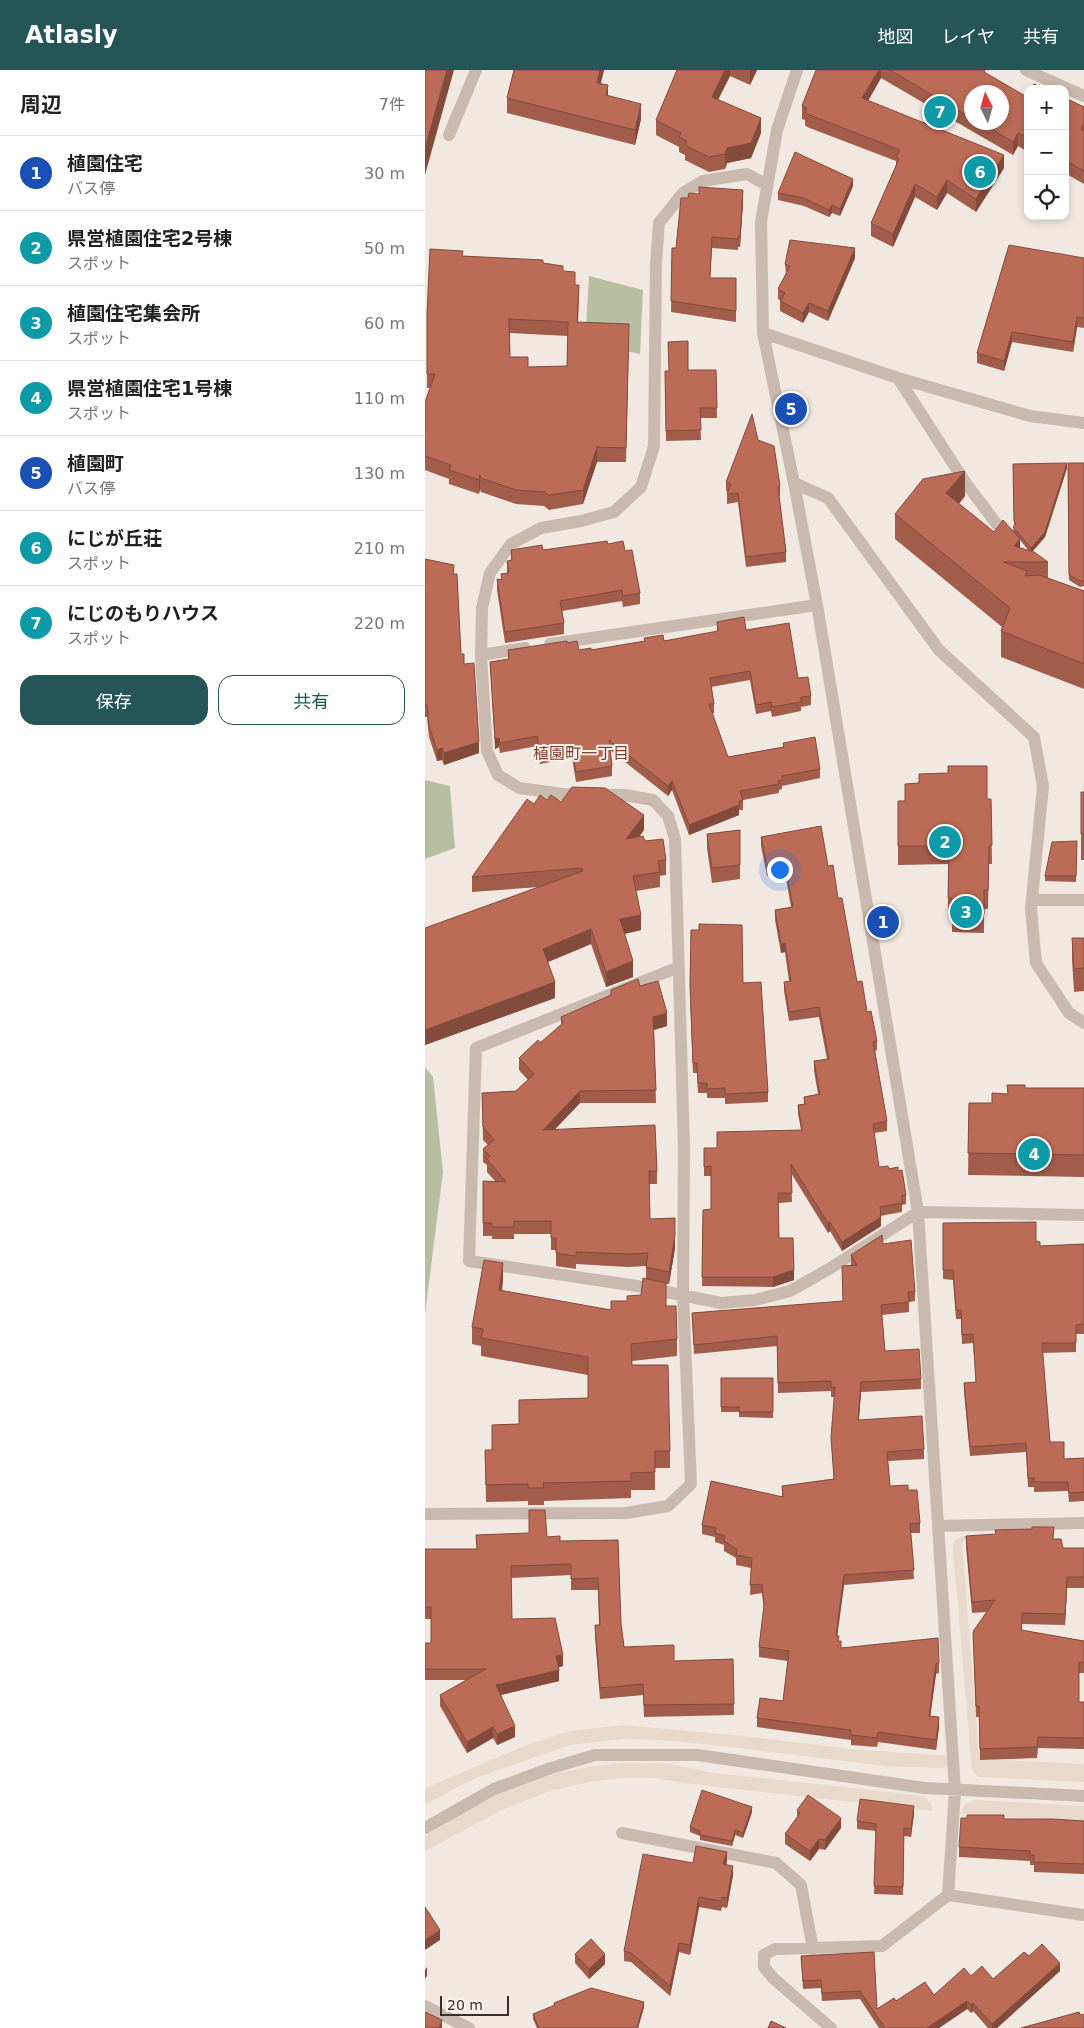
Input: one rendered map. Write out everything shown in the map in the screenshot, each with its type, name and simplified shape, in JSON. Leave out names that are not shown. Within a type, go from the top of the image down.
[{"type":"street","points":[[449,135],[476,70]]},
{"type":"street","points":[[797,70],[777,130],[761,222],[763,333],[817,604],[918,1212],[955,1791],[948,1895]]},
{"type":"street","points":[[1026,70],[1084,96]]},
{"type":"street","points":[[425,1514],[626,1513],[668,1506],[691,1484],[683,1296],[685,1149],[675,839],[668,816],[653,800],[625,795],[563,794],[519,788],[498,774],[487,751],[481,655],[481,608],[490,573],[511,544],[541,528],[581,521],[614,512],[641,487],[654,446],[656,264],[659,223],[683,193],[703,181],[747,174],[767,185]]},
{"type":"street","points":[[763,333],[898,378],[1030,416],[1084,423]]},
{"type":"street","points":[[898,378],[965,482],[1013,545]]},
{"type":"street","points":[[794,483],[827,498],[939,650],[1034,737],[1043,786],[1031,909],[1036,963],[1069,1013],[1084,1023]]},
{"type":"street","points":[[481,655],[817,604]]},
{"type":"street","points":[[1032,900],[1084,900]]},
{"type":"street","points":[[679,967],[476,1048],[469,1261],[637,1286],[721,1303],[755,1300],[790,1291],[829,1269],[918,1212],[1084,1215]]},
{"type":"street","points":[[938,1526],[1084,1523]]},
{"type":"street","points":[[425,1828],[494,1789],[551,1768],[595,1755],[698,1755],[955,1791],[1084,1796]]},
{"type":"street","points":[[622,1833],[776,1863],[801,1886],[813,1949]]},
{"type":"street","points":[[831,2028],[773,1978],[764,1967],[764,1955],[775,1949],[882,1946],[948,1895],[1084,1915]]},
{"type":"street","points":[[425,2006],[469,2028]]},
{"type":"green space","points":[[589,276],[643,290],[640,354],[585,343]]},
{"type":"green space","points":[[425,780],[450,786],[455,848],[425,859]]},
{"type":"green space","points":[[425,1067],[433,1077],[443,1172],[425,1314]]},
{"type":"shaded area","points":[[962,1536],[968,1536],[962,1543],[979,1755],[983,1759],[1084,1764],[1084,1782],[979,1777],[972,1770],[953,1549],[955,1540]]},
{"type":"shaded area","points":[[622,1725],[734,1735],[851,1749],[948,1756],[948,1766],[941,1768],[885,1766],[676,1741],[623,1739],[570,1745],[476,1778],[425,1804],[425,1788],[527,1745],[570,1731]]},
{"type":"shaded area","points":[[629,1763],[670,1764],[707,1772],[924,1797],[931,1803],[933,1811],[707,1786],[652,1778],[622,1778],[590,1782],[550,1791],[500,1811],[425,1851],[425,1836],[476,1804],[515,1786],[558,1773],[595,1766]]},
{"type":"shaded area","points":[[974,1800],[1084,1806],[1084,1821],[960,1814],[965,1804]]},
{"type":"building","points":[[425,70],[447,70],[425,148]]},
{"type":"building","points":[[514,70],[600,70],[597,83],[608,85],[606,95],[641,104],[635,130],[507,98]]},
{"type":"building","points":[[677,70],[725,70],[712,97],[761,118],[751,143],[727,148],[725,154],[709,157],[685,145],[687,141],[679,137],[681,133],[656,120]]},
{"type":"building","points":[[816,70],[879,70],[862,98],[1004,155],[976,199],[947,180],[937,197],[915,184],[893,234],[871,223],[899,159],[896,157],[900,150],[807,114],[805,112],[807,108],[802,106]]},
{"type":"building","points":[[890,70],[985,70],[984,72],[1006,85],[964,85],[964,114]]},
{"type":"building","points":[[1009,87],[1024,95],[1024,136],[1018,133],[1013,142],[993,130],[1009,130]]},
{"type":"building","points":[[1069,100],[1084,107],[1084,123],[1081,129],[1084,131],[1084,171],[1069,162]]},
{"type":"building","points":[[795,152],[853,179],[840,209],[832,205],[829,210],[804,198],[778,193]]},
{"type":"building","points":[[699,187],[743,190],[740,236],[738,236],[738,239],[712,237],[710,278],[736,278],[736,311],[671,301],[672,248],[676,248],[681,198],[688,198],[689,193],[699,194]]},
{"type":"building","points":[[790,240],[855,248],[828,311],[809,303],[803,313],[780,301],[785,293],[778,289],[790,266],[785,264]]},
{"type":"building","points":[[1009,245],[1084,258],[1084,318],[1077,317],[1073,342],[1012,332],[1004,361],[977,353]]},
{"type":"building","points":[[430,249],[463,251],[462,256],[543,260],[543,263],[563,266],[563,271],[575,272],[575,285],[579,285],[577,322],[629,324],[626,448],[597,447],[583,490],[549,495],[544,492],[516,490],[481,478],[480,475],[479,480],[449,470],[451,465],[425,456],[425,402],[435,374],[427,374]],"holes":[[[509,319],[568,322],[567,366],[528,367],[528,357],[510,357]]]},
{"type":"building","points":[[688,341],[688,370],[716,370],[717,408],[700,408],[701,430],[666,431],[665,371],[669,371],[668,342]]},
{"type":"building","points":[[752,414],[758,440],[774,446],[786,552],[746,557],[738,493],[727,494],[731,484],[726,482]]},
{"type":"building","points":[[1067,463],[1045,532],[1031,548],[1013,527],[1016,523],[1014,521],[1013,464]]},
{"type":"building","points":[[1068,463],[1084,463],[1084,581],[1069,575]]},
{"type":"building","points":[[965,471],[946,493],[994,532],[1003,520],[1020,539],[1014,546],[1034,552],[1048,562],[1004,562],[1027,571],[1025,576],[1039,575],[1084,591],[1084,664],[1001,631],[1010,608],[895,514],[923,479]]},
{"type":"building","points":[[607,541],[608,544],[623,541],[625,551],[632,550],[640,593],[623,596],[622,590],[560,601],[564,623],[505,632],[497,579],[502,580],[501,574],[509,573],[507,561],[512,560],[511,550],[542,545],[543,550]]},
{"type":"building","points":[[425,559],[454,565],[453,574],[457,574],[461,654],[464,654],[464,664],[474,663],[479,742],[444,753],[442,748],[437,750],[429,726],[427,705],[425,705]]},
{"type":"building","points":[[744,617],[746,630],[789,623],[798,678],[808,677],[811,696],[801,697],[801,702],[772,707],[771,702],[756,705],[750,671],[710,678],[714,704],[709,704],[728,757],[784,747],[783,743],[815,737],[820,769],[782,776],[782,780],[778,781],[779,784],[740,791],[743,800],[739,801],[739,805],[689,825],[672,781],[668,786],[609,740],[612,766],[576,772],[572,748],[540,754],[537,736],[500,743],[499,738],[495,739],[490,662],[509,659],[508,650],[577,641],[579,650],[591,648],[591,650],[645,641],[644,638],[663,635],[664,641],[718,631],[717,622]]},
{"type":"building","points":[[948,766],[987,766],[987,799],[991,799],[992,845],[989,846],[988,890],[984,890],[984,914],[952,914],[952,898],[948,898],[949,846],[898,846],[898,801],[905,801],[905,784],[919,783],[919,774],[948,773]]},
{"type":"building","points":[[572,787],[605,788],[644,815],[626,839],[643,836],[645,841],[663,839],[666,860],[658,861],[660,872],[633,876],[641,915],[620,919],[633,961],[606,972],[591,929],[543,949],[555,982],[425,1030],[425,928],[583,871],[582,868],[472,877],[527,799],[534,804],[540,795],[547,800],[551,795],[561,802]]},
{"type":"building","points":[[1081,792],[1084,792],[1084,833],[1081,834]]},
{"type":"building","points":[[821,826],[828,866],[833,865],[838,898],[842,898],[857,982],[862,981],[867,1012],[871,1011],[877,1041],[873,1042],[887,1121],[873,1124],[879,1167],[888,1166],[889,1169],[898,1167],[898,1171],[902,1170],[906,1195],[902,1195],[902,1203],[880,1207],[881,1217],[842,1242],[791,1164],[792,1193],[778,1193],[779,1238],[793,1238],[794,1270],[773,1277],[702,1277],[703,1210],[711,1209],[711,1166],[704,1167],[704,1148],[717,1148],[717,1132],[802,1130],[798,1105],[805,1104],[804,1097],[820,1094],[814,1061],[829,1059],[819,1007],[789,1012],[784,982],[791,981],[785,943],[781,944],[775,910],[793,907],[785,864],[767,866],[761,837]]},
{"type":"building","points":[[740,830],[740,865],[712,868],[707,834]]},
{"type":"building","points":[[1077,841],[1076,876],[1045,876],[1052,842]]},
{"type":"building","points":[[699,924],[742,925],[743,983],[761,982],[768,1092],[725,1094],[725,1088],[707,1089],[707,1083],[698,1083],[697,1063],[693,1063],[690,985],[691,930],[699,930]]},
{"type":"building","points":[[1072,938],[1084,938],[1084,968],[1074,969]]},
{"type":"building","points":[[638,979],[640,986],[658,981],[667,1013],[653,1017],[656,1090],[580,1091],[543,1130],[655,1125],[657,1171],[649,1171],[650,1219],[675,1218],[675,1235],[669,1272],[646,1267],[648,1253],[576,1252],[576,1256],[556,1253],[556,1238],[551,1238],[551,1221],[514,1221],[514,1227],[492,1227],[492,1223],[483,1223],[483,1181],[506,1182],[487,1159],[490,1156],[483,1149],[494,1140],[483,1127],[482,1093],[516,1091],[534,1074],[519,1058],[538,1040],[540,1043],[563,1023],[561,1017],[611,995],[611,990]]},
{"type":"building","points":[[1007,1085],[1025,1085],[1025,1088],[1084,1088],[1084,1155],[968,1153],[969,1103],[992,1103],[992,1093],[1008,1094]]},
{"type":"building","points":[[1036,1222],[1036,1241],[1040,1242],[1040,1246],[1084,1244],[1084,1324],[1076,1325],[1076,1343],[1042,1343],[1050,1442],[1064,1442],[1064,1459],[1084,1458],[1084,1492],[1069,1493],[1068,1482],[1034,1482],[1034,1478],[1028,1478],[1026,1443],[970,1447],[964,1383],[976,1382],[973,1334],[962,1335],[961,1310],[956,1310],[953,1270],[943,1270],[943,1223]]},
{"type":"building","points":[[882,1235],[883,1244],[911,1240],[915,1292],[908,1292],[909,1302],[881,1305],[885,1351],[919,1349],[921,1379],[861,1382],[858,1420],[922,1416],[924,1449],[887,1452],[890,1486],[908,1485],[908,1490],[917,1490],[920,1523],[910,1524],[914,1570],[844,1575],[836,1636],[839,1636],[838,1641],[841,1641],[841,1648],[938,1638],[939,1663],[936,1664],[929,1716],[939,1717],[936,1740],[878,1732],[877,1738],[851,1735],[851,1730],[757,1718],[760,1698],[783,1701],[789,1651],[759,1647],[764,1605],[762,1584],[750,1585],[752,1558],[736,1555],[737,1549],[724,1541],[725,1536],[715,1533],[716,1528],[702,1525],[711,1481],[783,1497],[782,1486],[834,1479],[831,1437],[835,1387],[831,1387],[831,1381],[778,1383],[777,1336],[694,1345],[692,1313],[843,1301],[842,1266],[857,1265],[851,1255]]},
{"type":"building","points":[[484,1260],[503,1263],[499,1290],[611,1310],[611,1301],[627,1301],[627,1296],[641,1295],[643,1278],[666,1283],[666,1306],[676,1306],[677,1339],[631,1344],[632,1365],[668,1365],[670,1451],[655,1451],[655,1472],[631,1473],[631,1481],[543,1483],[544,1488],[528,1488],[528,1484],[486,1485],[485,1450],[492,1450],[492,1425],[519,1424],[519,1400],[588,1398],[588,1357],[481,1338],[483,1329],[472,1327]]},
{"type":"building","points":[[721,1378],[773,1378],[773,1412],[739,1412],[739,1407],[721,1407]]},
{"type":"building","points":[[529,1510],[545,1510],[547,1537],[560,1536],[560,1541],[618,1540],[621,1623],[624,1647],[674,1645],[674,1661],[733,1659],[734,1704],[644,1705],[643,1684],[600,1688],[595,1625],[600,1625],[598,1578],[571,1579],[571,1564],[511,1566],[512,1619],[555,1618],[563,1655],[556,1656],[559,1670],[496,1685],[515,1726],[497,1734],[493,1727],[467,1742],[440,1695],[486,1669],[425,1669],[425,1643],[431,1643],[431,1607],[425,1607],[425,1549],[477,1549],[476,1535],[529,1533]]},
{"type":"building","points":[[1032,1527],[1054,1527],[1053,1539],[1061,1539],[1063,1548],[1084,1548],[1084,1577],[1067,1577],[1065,1614],[1022,1613],[1021,1630],[1084,1641],[1084,1663],[1079,1662],[1079,1702],[1084,1702],[1084,1738],[1038,1737],[1037,1747],[980,1749],[979,1706],[976,1706],[973,1633],[995,1600],[972,1602],[966,1536],[996,1534],[995,1530],[1032,1529]]},
{"type":"building","points":[[702,1790],[752,1807],[743,1833],[735,1830],[732,1841],[700,1835],[700,1831],[690,1827]]},
{"type":"building","points":[[808,1795],[841,1818],[825,1840],[819,1839],[810,1851],[785,1834],[800,1813],[797,1810]]},
{"type":"building","points":[[860,1799],[914,1806],[911,1829],[904,1828],[903,1887],[874,1886],[876,1824],[857,1821]]},
{"type":"building","points":[[967,1815],[1004,1815],[1004,1819],[1084,1821],[1084,1864],[1034,1862],[1034,1855],[1030,1855],[1030,1851],[959,1847],[961,1818],[967,1818]]},
{"type":"building","points":[[696,1846],[727,1852],[723,1864],[733,1866],[727,1898],[722,1897],[721,1901],[699,1897],[690,1945],[679,1943],[670,1986],[631,1953],[624,1951],[643,1854],[693,1863]]},
{"type":"building","points":[[425,1907],[440,1930],[425,1940]]},
{"type":"building","points":[[591,1939],[605,1954],[589,1969],[575,1954]]},
{"type":"building","points":[[1042,1944],[1060,1963],[992,2024],[973,2003],[971,2005],[967,2001],[927,2028],[885,2028],[860,1991],[822,1993],[821,1980],[803,1981],[801,1956],[874,1952],[877,2009],[894,1998],[896,2001],[925,1982],[934,1995],[964,1968],[971,1976],[982,1966],[993,1979],[1024,1952],[1029,1956]]},
{"type":"building","points":[[591,1988],[644,2002],[637,2028],[539,2028],[533,2014]]},
{"type":"building","points":[[425,2012],[442,2020],[439,2028],[425,2028]]},
{"type":"building","points":[[1079,2012],[1080,2015],[1083,2014],[1084,2028],[1021,2028]]},
{"type":"building","points":[[771,2021],[786,2028],[768,2028]]},
{"type":"place","name":"にじのもりハウス","points":[[940,112]]},
{"type":"place","name":"にじが丘荘","points":[[980,172]]},
{"type":"place","name":"植園町","points":[[791,409]]},
{"type":"place","name":"県営植園住宅2号棟","points":[[945,842]]},
{"type":"place","name":"植園住宅集会所","points":[[966,912]]},
{"type":"place","name":"植園住宅","points":[[883,922]]},
{"type":"place","name":"県営植園住宅1号棟","points":[[1034,1154]]},
{"type":"district","name":"植園町一丁目","points":[[581,753]]}]
